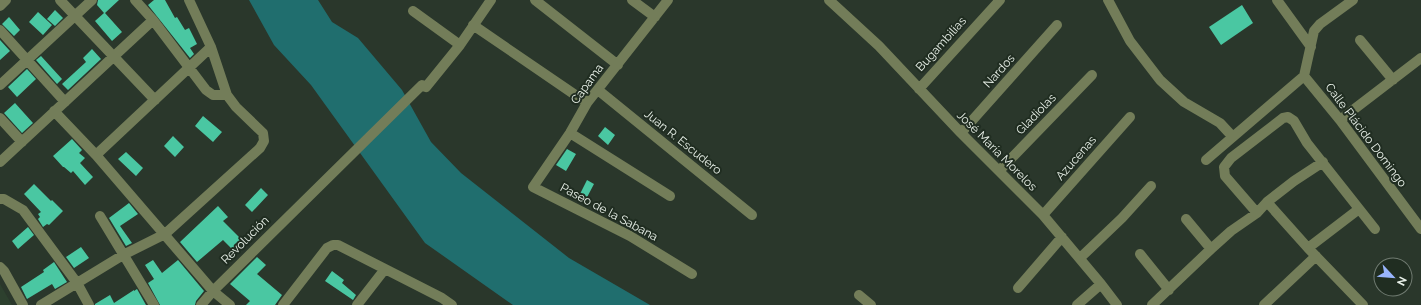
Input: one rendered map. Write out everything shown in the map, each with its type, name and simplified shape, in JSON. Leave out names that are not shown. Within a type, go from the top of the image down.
[{"type":"street","points":[[0,6],[6,0]]},
{"type":"street","points":[[60,0],[155,100]]},
{"type":"street","points":[[0,85],[92,0]]},
{"type":"street","points":[[135,0],[153,20],[206,90],[213,95],[227,95]]},
{"type":"street","points":[[41,305],[123,255],[165,234],[260,148],[264,141],[262,133],[236,107],[227,95],[211,47],[189,0]]},
{"type":"street","points":[[413,11],[460,45],[491,0]]},
{"type":"street","points":[[535,0],[618,65]]},
{"type":"street","points":[[632,0],[655,17]]},
{"type":"street","name":"Capama","points":[[533,187],[570,134],[587,103],[668,0]]},
{"type":"street","name":"José María Morelos","points":[[829,0],[871,38],[961,133],[1043,216],[1080,258],[1117,305]]},
{"type":"street","name":"Bugambilias","points":[[919,89],[1000,0]]},
{"type":"street","points":[[1108,0],[1130,41],[1160,80],[1184,102],[1220,123],[1232,136]]},
{"type":"street","points":[[1277,0],[1311,47]]},
{"type":"street","points":[[1206,160],[1232,136],[1304,76],[1314,30],[1353,0]]},
{"type":"street","points":[[0,162],[153,20]]},
{"type":"street","points":[[473,25],[587,103]]},
{"type":"street","name":"Nardos","points":[[961,133],[1057,25]]},
{"type":"street","points":[[0,30],[65,102]]},
{"type":"street","points":[[1360,40],[1393,80]]},
{"type":"street","name":"Revolución","points":[[201,305],[213,291],[308,196],[422,86],[426,87],[460,45]]},
{"type":"street","points":[[96,155],[211,47]]},
{"type":"street","points":[[1340,120],[1421,58]]},
{"type":"street","name":"Gladiolas","points":[[999,171],[1092,75]]},
{"type":"street","name":"Calle Plácido Domingo","points":[[1304,76],[1340,120],[1421,229]]},
{"type":"street","name":"Juan R. Escudero","points":[[598,90],[752,215]]},
{"type":"street","points":[[54,111],[96,155],[213,291],[230,305]]},
{"type":"street","name":"Azucenas","points":[[1043,216],[1130,117]]},
{"type":"street","points":[[1257,213],[1225,176],[1224,167],[1231,158],[1283,118],[1288,117],[1294,121],[1307,143],[1375,229]]},
{"type":"street","points":[[0,118],[22,142]]},
{"type":"street","points":[[570,134],[670,196]]},
{"type":"street","points":[[1152,305],[1231,231],[1257,213],[1267,202],[1294,181],[1323,162]]},
{"type":"street","points":[[1080,258],[1122,218],[1151,186]]},
{"type":"street","name":"Paseo de la Sabana","points":[[533,187],[630,236],[692,274]]},
{"type":"street","points":[[0,198],[23,210],[76,283],[89,305]]},
{"type":"street","points":[[1267,202],[1361,304]]},
{"type":"street","points":[[1308,248],[1359,209]]},
{"type":"street","points":[[100,216],[154,305]]},
{"type":"street","points":[[1186,219],[1211,249]]},
{"type":"street","points":[[1018,288],[1062,237]]},
{"type":"street","points":[[283,305],[327,248],[333,245],[338,245],[384,269],[439,302],[452,305]]},
{"type":"street","points":[[1140,254],[1169,290]]},
{"type":"street","points":[[1264,305],[1316,256]]},
{"type":"street","points":[[0,267],[4,271],[23,305]]},
{"type":"street","points":[[357,305],[384,269]]},
{"type":"street","points":[[1077,305],[1101,284]]},
{"type":"street","points":[[858,295],[871,305]]},
{"type":"shaded area","points":[[0,284],[12,305],[0,305]]},
{"type":"water","points":[[249,0],[318,0],[332,22],[358,38],[402,90],[431,142],[461,173],[569,258],[650,305],[513,305],[425,243],[311,85],[274,45]]},
{"type":"building","points":[[98,0],[119,0],[105,13],[122,32],[112,41],[95,21],[104,13],[97,5]]},
{"type":"building","points":[[154,0],[165,0],[175,18],[177,17],[185,30],[189,28],[197,44],[190,48],[194,54],[190,58],[148,5]]},
{"type":"building","points":[[1242,5],[1253,23],[1221,45],[1209,27]]},
{"type":"building","points":[[55,10],[63,18],[55,26],[47,19]]},
{"type":"building","points":[[38,12],[52,25],[43,35],[29,22]]},
{"type":"building","points":[[9,17],[20,30],[14,36],[2,24]]},
{"type":"building","points":[[0,40],[10,51],[0,60]]},
{"type":"building","points":[[92,49],[101,59],[68,90],[62,84],[86,62],[83,58]]},
{"type":"building","points":[[41,56],[62,79],[57,84],[36,60]]},
{"type":"building","points":[[27,69],[36,79],[17,97],[8,87]]},
{"type":"building","points":[[15,103],[33,123],[22,133],[4,113]]},
{"type":"building","points":[[203,116],[222,132],[213,142],[195,126]]},
{"type":"building","points":[[605,127],[615,135],[608,145],[598,136]]},
{"type":"building","points":[[173,136],[184,147],[175,157],[164,146]]},
{"type":"building","points":[[72,139],[82,150],[79,153],[85,158],[80,163],[93,177],[85,185],[73,171],[71,173],[63,167],[53,156]]},
{"type":"building","points":[[567,149],[576,154],[566,171],[556,165]]},
{"type":"building","points":[[126,152],[143,168],[136,176],[118,159]]},
{"type":"building","points":[[587,180],[594,184],[584,203],[577,200]]},
{"type":"building","points":[[34,184],[63,211],[49,225],[47,224],[43,227],[38,219],[40,217],[38,214],[41,212],[24,194]]},
{"type":"building","points":[[261,188],[268,195],[252,212],[245,205]]},
{"type":"building","points":[[129,203],[138,214],[120,226],[132,243],[126,246],[109,218]]},
{"type":"building","points":[[218,206],[228,217],[223,221],[241,239],[232,249],[223,240],[197,262],[180,242]]},
{"type":"building","points":[[28,227],[34,235],[18,249],[12,241]]},
{"type":"building","points":[[81,247],[89,258],[74,268],[66,257]]},
{"type":"building","points":[[257,257],[266,265],[257,274],[282,295],[275,305],[246,305],[250,301],[230,284]]},
{"type":"building","points":[[153,260],[162,273],[178,260],[204,291],[196,301],[195,305],[160,305],[148,283],[154,279],[145,265]]},
{"type":"building","points":[[54,262],[67,282],[55,289],[52,284],[27,299],[21,287],[44,272],[43,270]]},
{"type":"building","points":[[332,271],[344,280],[342,283],[356,295],[353,300],[325,281]]},
{"type":"building","points":[[137,289],[146,305],[95,305],[110,295],[114,303]]}]
